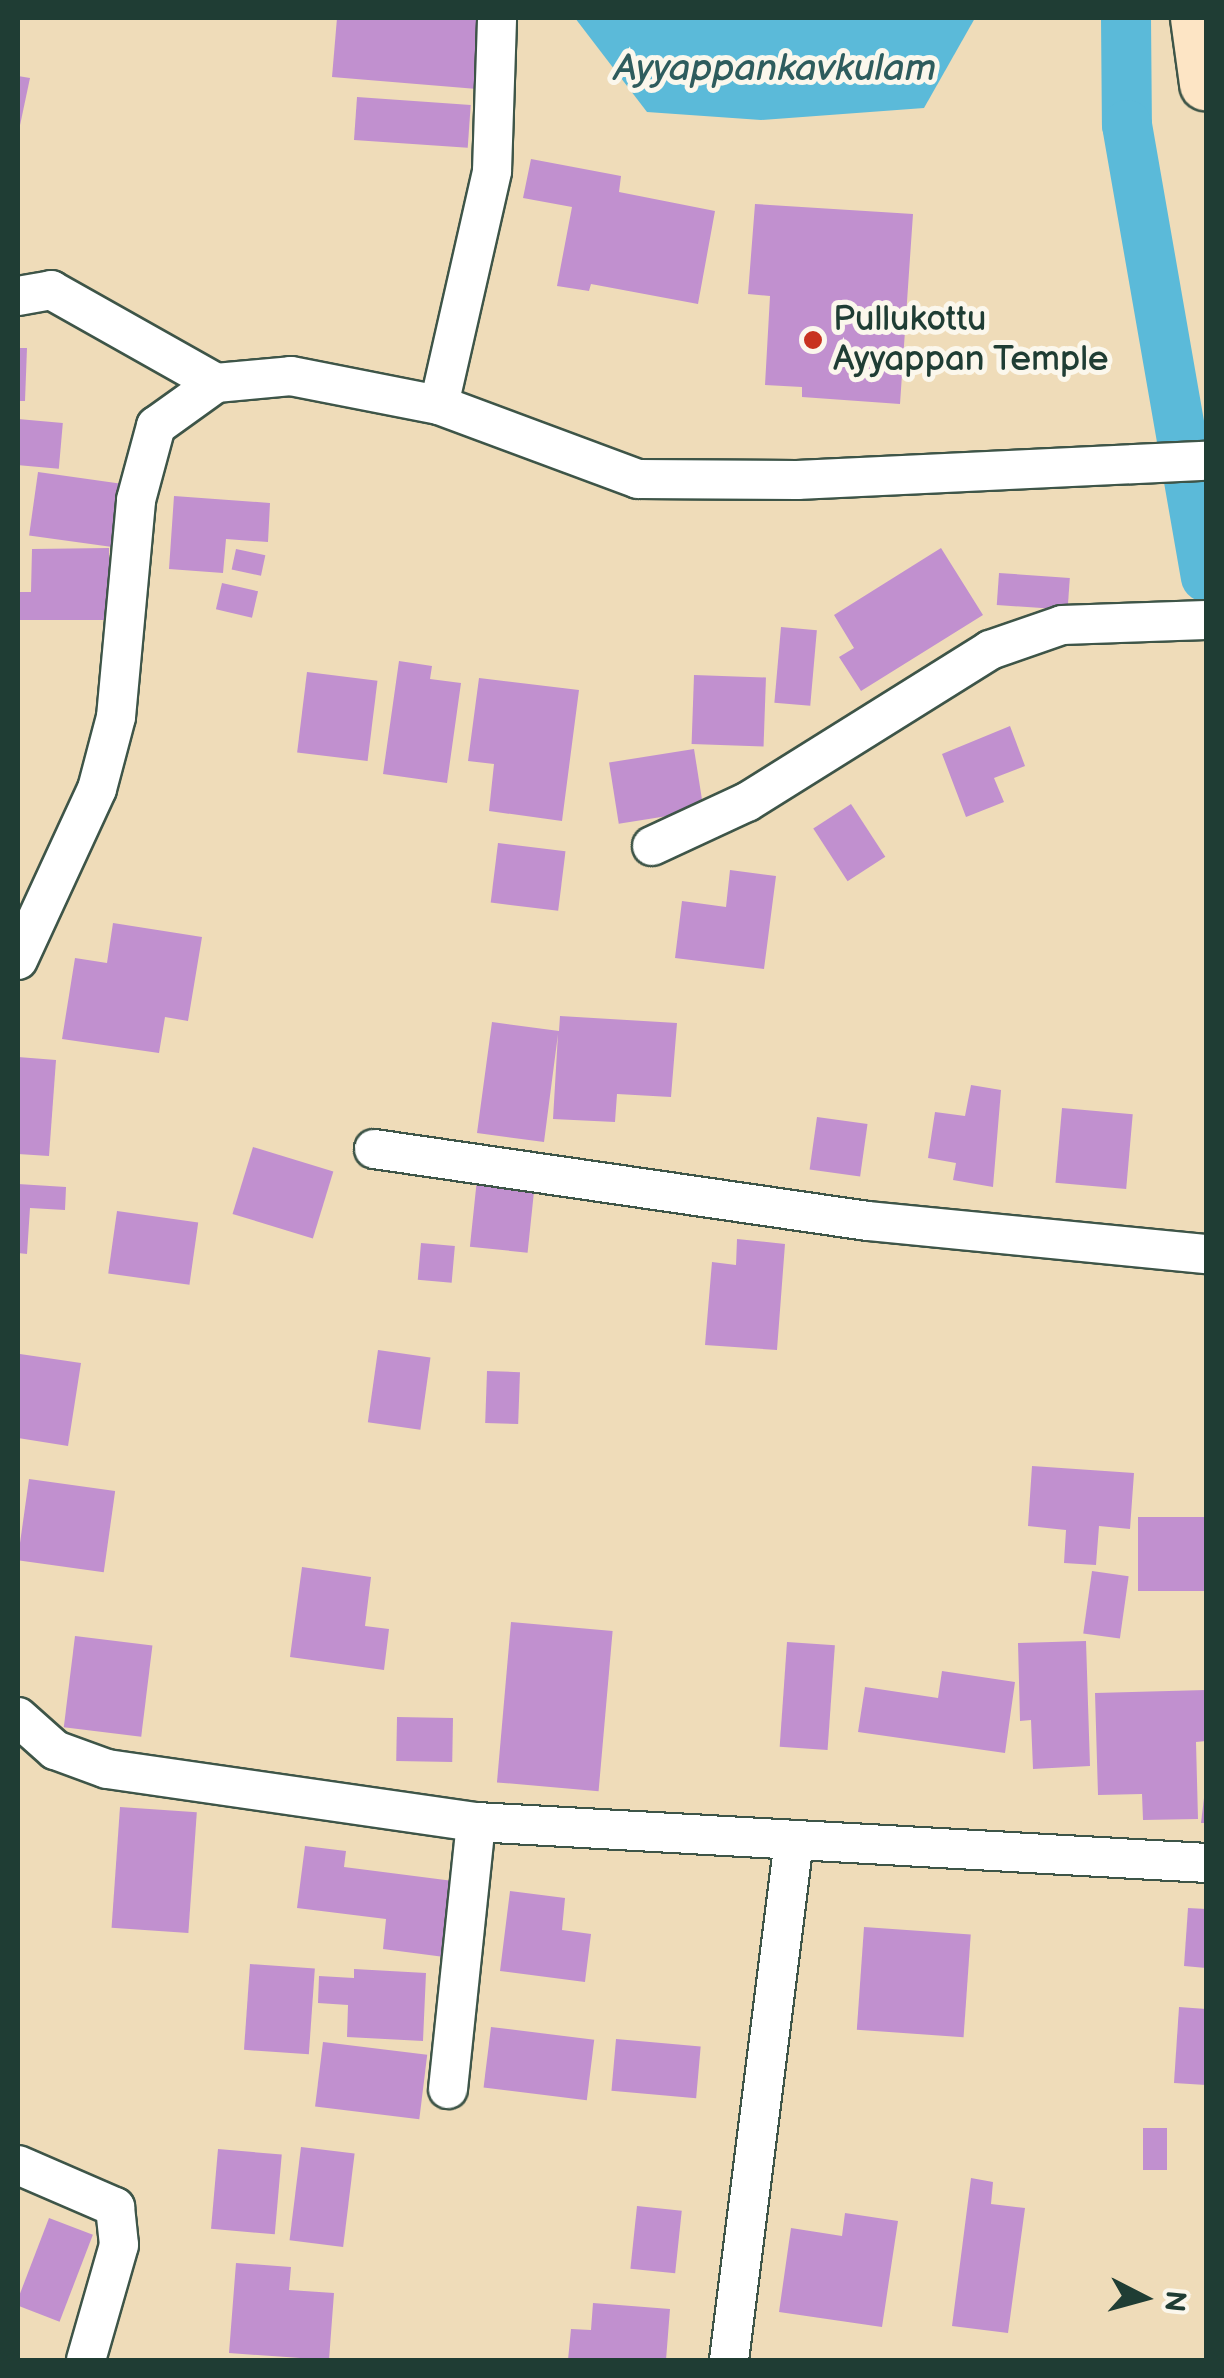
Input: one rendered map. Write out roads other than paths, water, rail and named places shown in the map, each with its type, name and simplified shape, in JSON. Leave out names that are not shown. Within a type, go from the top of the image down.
[{"type":"main road","points":[[1197,18],[1206,84]]},
{"type":"street","points":[[439,404],[492,171],[497,18]]},
{"type":"street","points":[[18,296],[51,290],[216,384]]},
{"type":"street","points":[[18,960],[97,789],[116,718],[136,500],[156,426],[216,384],[291,376],[439,404],[638,479],[797,480],[1206,461]]},
{"type":"street","points":[[652,846],[748,802],[990,650],[1062,624],[1206,620]]},
{"type":"street","points":[[374,1148],[868,1222],[1206,1254]]},
{"type":"street","points":[[18,1717],[55,1750],[107,1770],[476,1822],[1206,1864]]},
{"type":"street","points":[[448,2089],[476,1822]]},
{"type":"street","points":[[728,2360],[794,1840]]},
{"type":"street","points":[[18,2165],[114,2208],[119,2245],[86,2360]]},
{"type":"water","name":"Ayyappankavkulam","points":[[575,18],[975,18],[924,108],[761,120],[647,112]]},
{"type":"waterway","points":[[1126,18],[1127,125],[1206,577]]},
{"type":"place","name":"Pullukottu Ayyappan Temple","points":[[813,340]]}]
